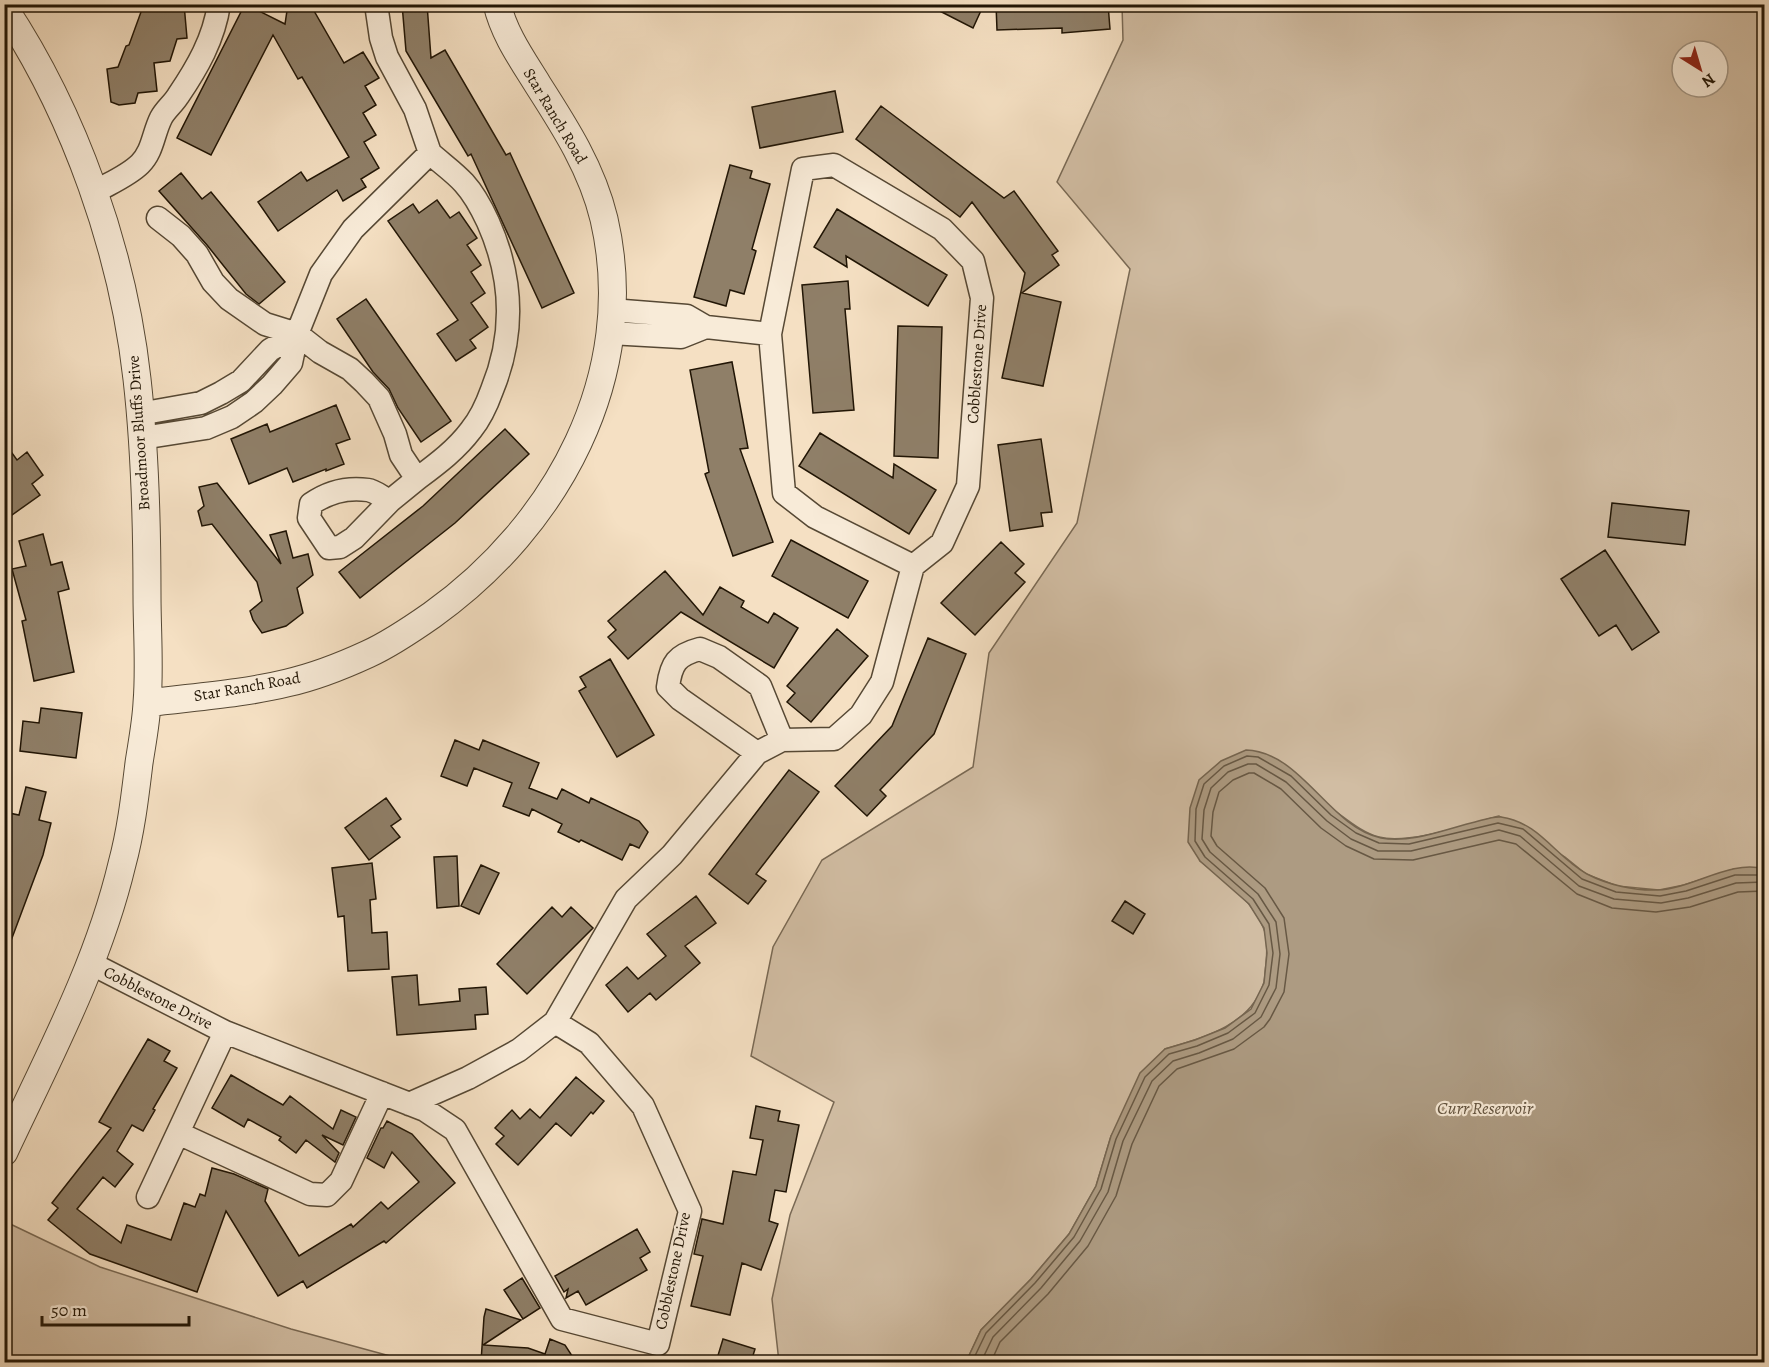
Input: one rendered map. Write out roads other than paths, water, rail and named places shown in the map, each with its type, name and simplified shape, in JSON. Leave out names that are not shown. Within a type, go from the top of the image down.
[{"type":"street","points":[[93,193],[139,165],[150,152],[161,117],[177,98],[200,62],[217,22],[219,4]]},
{"type":"street","points":[[376,4],[381,38],[387,57],[415,109],[430,153],[465,184],[483,212],[494,237],[507,289],[508,318],[506,346],[499,372],[488,402],[472,429],[453,452],[390,501]]},
{"type":"street","name":"Star Ranch Road","points":[[147,703],[286,683],[323,672],[369,654],[412,630],[483,574],[515,540],[542,507],[585,430],[597,398],[611,322],[611,257],[604,218],[581,154],[513,46],[497,4]]},
{"type":"street","name":"Broadmoor Bluffs Drive","points":[[4,8],[51,91],[78,152],[119,275],[138,380],[147,560],[147,703]]},
{"type":"street","points":[[141,426],[221,393],[241,381],[270,350],[297,334],[321,274],[353,230],[430,153]]},
{"type":"street","name":"Cobblestone Drive","points":[[834,165],[942,229],[973,261],[982,298],[968,486],[942,543],[913,566],[815,517],[784,493],[770,334],[803,169],[834,165]]},
{"type":"street","points":[[158,218],[181,236],[197,254],[213,282],[229,299],[265,324],[297,334],[320,352],[350,369],[379,398],[395,434],[401,455],[417,478]]},
{"type":"street","points":[[611,322],[687,316],[706,327],[770,334]]},
{"type":"street","points":[[409,1104],[468,1078],[519,1050],[555,1022],[626,898],[672,855],[757,753],[782,740],[834,739],[861,715],[882,681],[913,566]]},
{"type":"street","points":[[757,753],[680,699],[668,687],[670,669],[683,653],[700,649],[719,657],[760,686],[782,740]]},
{"type":"street","points":[[4,1152],[90,963],[106,921],[123,863],[147,703]]},
{"type":"street","name":"Cobblestone Drive","points":[[90,963],[225,1032],[425,1110],[455,1131],[562,1319],[658,1344],[690,1211],[643,1106],[589,1043],[555,1022]]},
{"type":"street","name":"Cobblestone Drive","points":[[148,1197],[225,1032]]},
{"type":"street","points":[[178,1132],[310,1194],[327,1194],[341,1181],[382,1093]]},
{"type":"water","name":"Curr Reservoir","points":[[1246,750],[1266,754],[1283,763],[1346,820],[1363,831],[1381,838],[1416,837],[1488,818],[1501,817],[1527,826],[1587,874],[1622,886],[1658,890],[1684,885],[1739,868],[1764,869],[1764,1362],[966,1362],[981,1330],[1031,1279],[1069,1234],[1096,1186],[1111,1136],[1140,1073],[1165,1049],[1225,1028],[1251,1009],[1264,983],[1267,953],[1264,928],[1249,904],[1200,861],[1188,842],[1190,808],[1199,780],[1221,761]]}]
